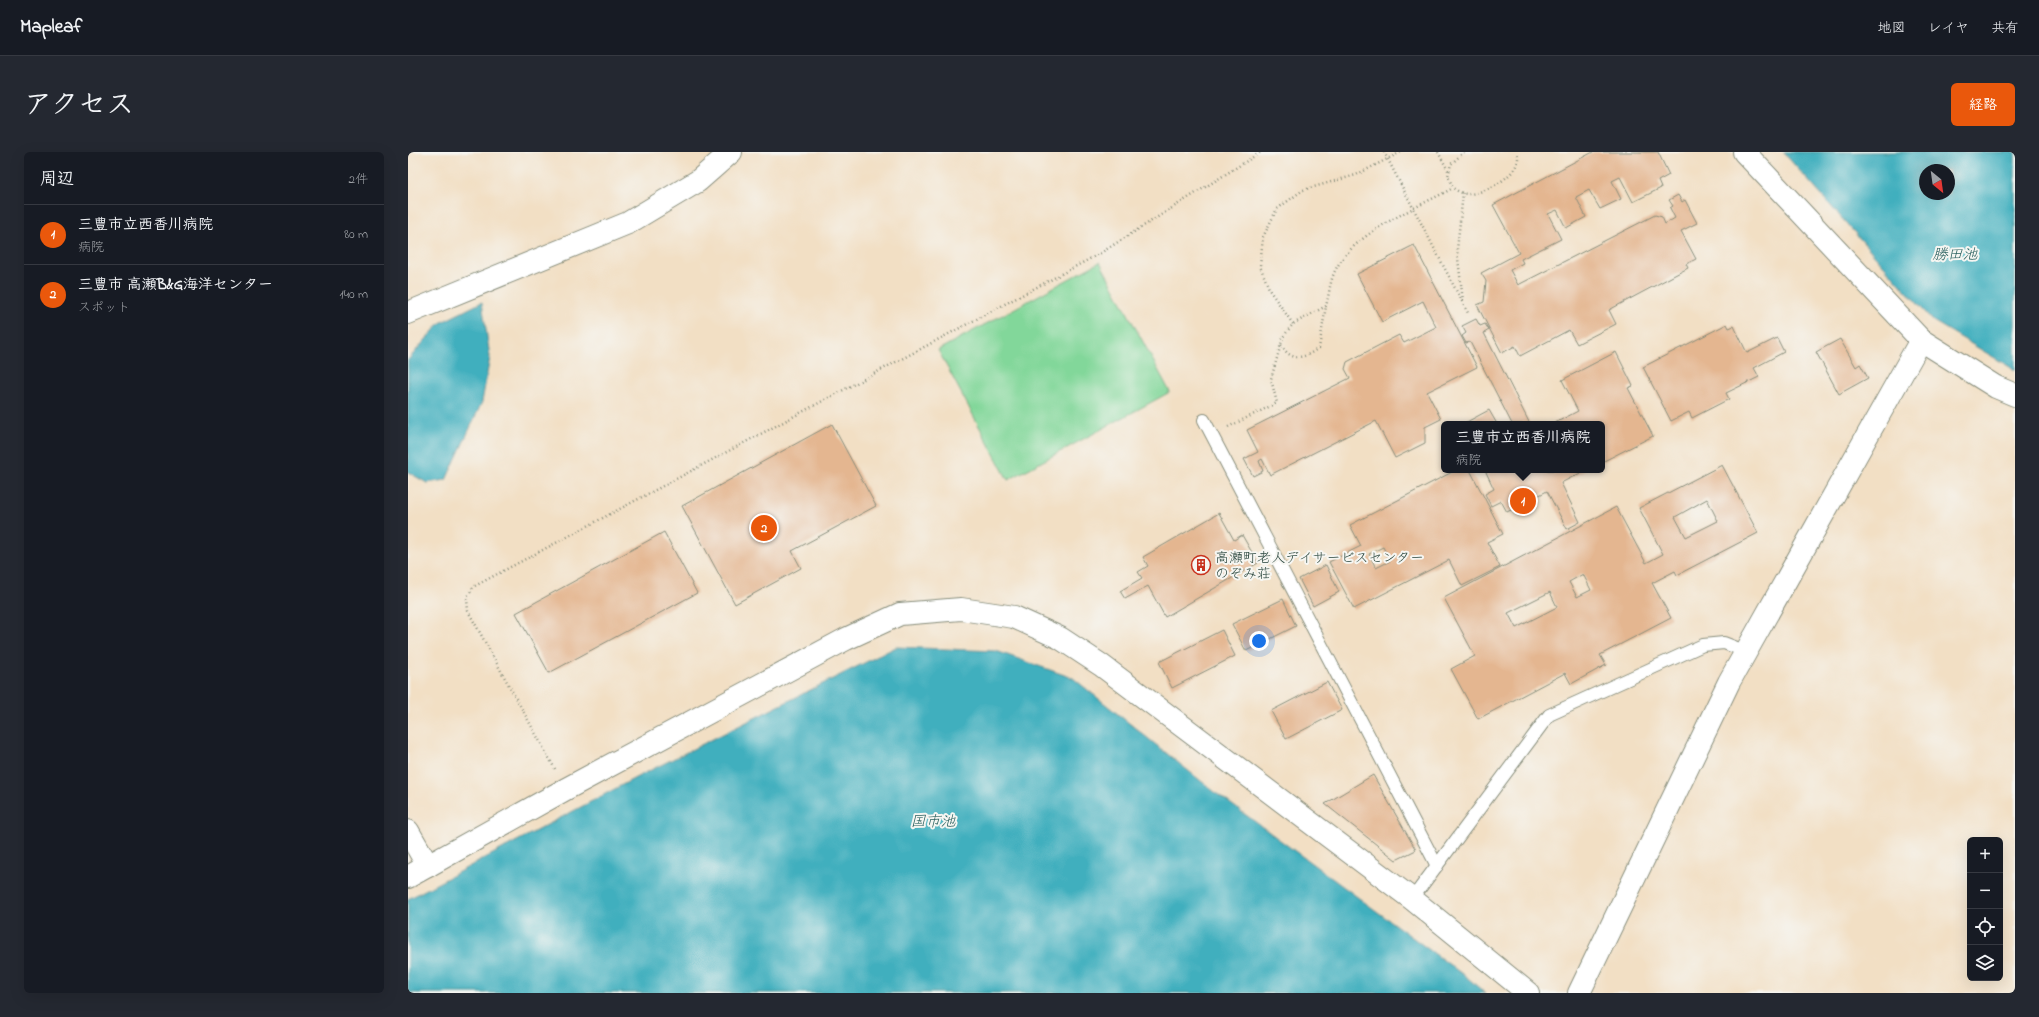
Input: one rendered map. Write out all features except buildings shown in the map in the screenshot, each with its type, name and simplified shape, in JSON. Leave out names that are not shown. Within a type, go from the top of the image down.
[{"type":"street","points":[[408,313],[628,223],[698,181],[731,152]]},
{"type":"street","points":[[1744,152],[1921,340],[1996,387],[2015,395]]},
{"type":"street","points":[[1579,993],[1729,682],[1921,340]]},
{"type":"street","points":[[408,877],[566,789],[846,639],[900,614],[961,609],[1014,618],[1060,638],[1101,665],[1412,899],[1528,993]]},
{"type":"street","points":[[408,830],[428,866]]},
{"type":"lane","points":[[1204,420],[1437,866]]},
{"type":"lane","points":[[1412,899],[1549,715],[1703,645],[1724,643],[1746,652]]},
{"type":"path","points":[[566,789],[468,611],[466,599],[473,587],[1099,254],[1261,152]]},
{"type":"path","points":[[1384,152],[1468,313]]},
{"type":"path","points":[[1293,324],[1270,291],[1260,266],[1263,237],[1277,209],[1303,190],[1356,175],[1401,152]]},
{"type":"path","points":[[1438,152],[1449,172]]},
{"type":"path","points":[[1464,152],[1451,164],[1448,176],[1453,188],[1466,195],[1481,192],[1505,180],[1515,168],[1518,156],[1517,152]]},
{"type":"path","points":[[1281,345],[1285,352],[1296,358],[1307,356],[1319,348],[1326,306],[1335,271],[1354,244],[1383,225],[1414,210],[1453,188]]},
{"type":"path","points":[[1463,193],[1457,250],[1463,304]]},
{"type":"path","points":[[1212,436],[1277,402],[1271,379],[1283,337],[1293,324],[1326,306]]},
{"type":"green space","points":[[1100,262],[1170,392],[1008,480],[938,350]]},
{"type":"water","name":"勝田池","points":[[1783,152],[2015,152],[2015,370],[1933,321]]},
{"type":"water","points":[[482,302],[490,357],[482,402],[446,480],[427,483],[408,472],[408,360],[440,323]]},
{"type":"water","name":"国市池","points":[[896,647],[996,651],[1073,678],[1216,793],[1469,979],[1485,993],[408,993],[408,899],[639,776]]},
{"type":"place","name":"三豊市立西香川病院","points":[[1523,501]]},
{"type":"place","name":"三豊市 高瀬B&G海洋センター","points":[[764,528]]},
{"type":"place","name":"高瀬町老人デイサービスセンター のぞみ荘","points":[[1201,565]]}]
